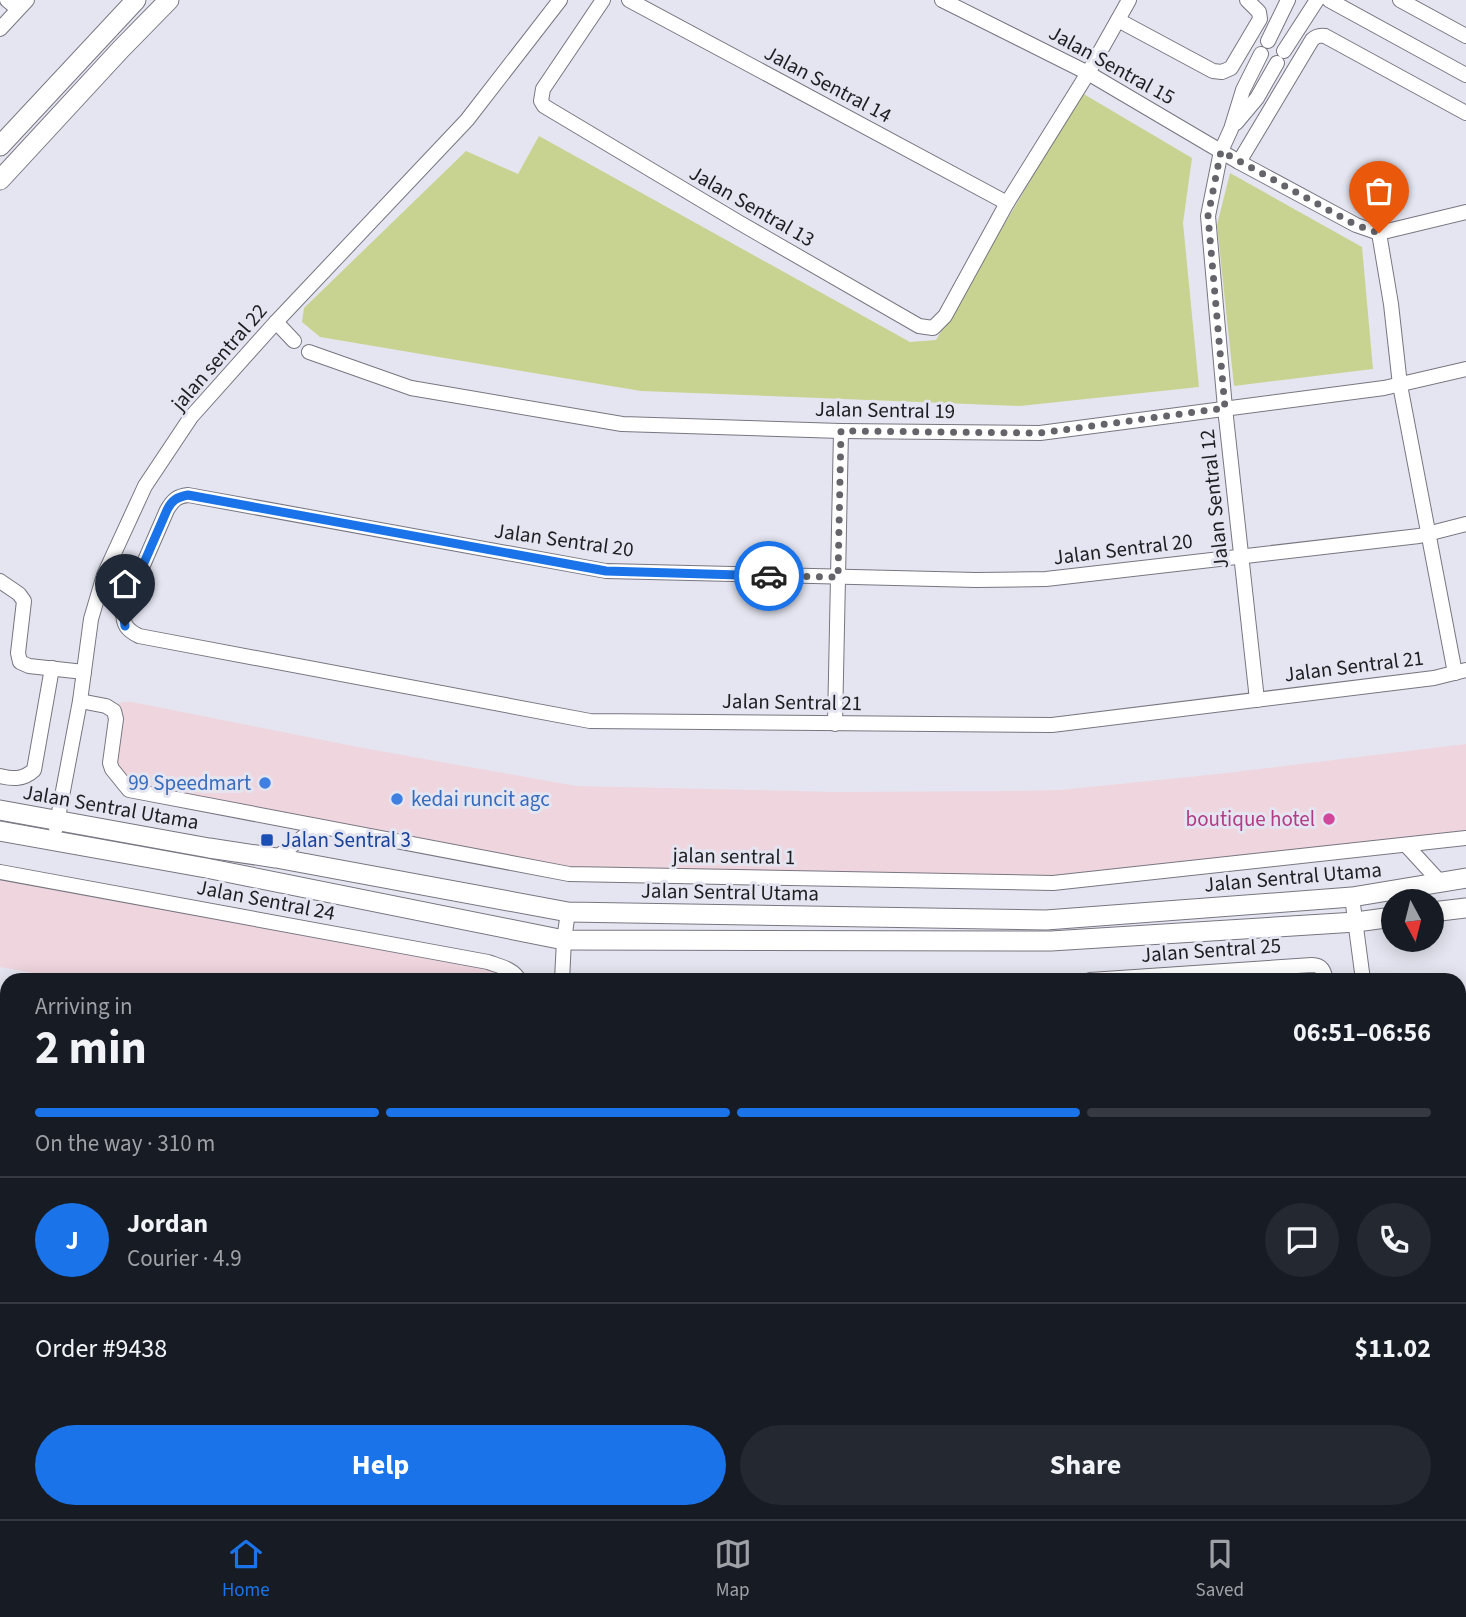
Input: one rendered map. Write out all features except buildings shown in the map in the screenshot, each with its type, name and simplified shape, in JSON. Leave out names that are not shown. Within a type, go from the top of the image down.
[{"type":"street","points":[[0,146],[136,0]]},
{"type":"street","points":[[0,180],[169,0]]},
{"type":"street","name":"jalan sentral 22","points":[[54,840],[80,701],[91,619],[104,575],[145,486],[191,417],[276,322],[467,120],[560,0]]},
{"type":"street","name":"Jalan Sentral 13","points":[[603,0],[543,89],[541,101],[544,106],[919,326],[933,328],[945,316],[1007,203]]},
{"type":"street","name":"Jalan Sentral 14","points":[[629,0],[1007,203]]},
{"type":"street","name":"Jalan Sentral 15","points":[[942,0],[1088,73],[1239,162],[1356,225],[1379,233]]},
{"type":"street","points":[[1007,203],[1088,73],[1129,0]]},
{"type":"street","points":[[1118,20],[1213,71],[1222,72],[1231,68],[1260,19],[1255,6],[1247,0]]},
{"type":"street","name":"Jalan Sentral 12","points":[[1256,700],[1208,216],[1221,151],[1231,130],[1242,90],[1288,0]]},
{"type":"street","name":"Jalan Sentral 12","points":[[1231,130],[1257,98],[1317,0]]},
{"type":"street","points":[[1329,0],[1466,75]]},
{"type":"street","points":[[1400,0],[1466,37]]},
{"type":"street","points":[[0,29],[17,3]]},
{"type":"street","points":[[1239,162],[1312,40],[1320,35],[1466,113]]},
{"type":"street","points":[[1460,671],[1429,533],[1400,384],[1391,304],[1379,233],[1466,212]]},
{"type":"street","points":[[276,322],[294,341]]},
{"type":"street","name":"Jalan Sentral 19","points":[[309,352],[411,388],[622,424],[841,431],[1040,433],[1400,384],[1466,369]]},
{"type":"street","points":[[835,724],[841,431]]},
{"type":"street","name":"Jalan Sentral 20","points":[[125,626],[123,611],[167,510],[178,496],[188,495],[606,571],[838,577],[1046,579],[1419,536],[1466,524]]},
{"type":"street","points":[[0,581],[19,594],[24,601],[18,653],[20,662],[29,666],[84,672]]},
{"type":"street","name":"Jalan Sentral 21","points":[[125,626],[139,636],[590,721],[1052,725],[1434,678],[1460,671]]},
{"type":"street","points":[[0,776],[18,779],[28,776],[34,770],[52,668]]},
{"type":"street","name":"jalan sentral 1","points":[[80,701],[106,706],[114,711],[116,719],[110,766],[130,790],[569,874],[1053,883],[1466,838]]},
{"type":"street","name":"Jalan Sentral Utama","points":[[0,810],[568,912],[1046,920],[1352,897],[1466,878]]},
{"type":"street","points":[[276,858],[316,827]]},
{"type":"street","name":"Jalan Sentral Utama","points":[[0,831],[564,940],[1051,941],[1381,919]]},
{"type":"street","points":[[1406,845],[1440,882]]},
{"type":"street","name":"Jalan Sentral 24","points":[[0,872],[488,962],[513,973]]},
{"type":"street","points":[[1352,897],[1362,973]]},
{"type":"street","points":[[1444,911],[1466,908]]},
{"type":"street","points":[[562,973],[568,912]]},
{"type":"street","name":"Jalan Sentral 25","points":[[1194,973],[1312,965],[1321,967],[1324,973]]},
{"type":"shaded area","points":[[123,702],[576,786],[836,792],[1060,790],[1466,744],[1466,844],[1049,888],[568,880],[124,795],[105,768],[116,705]]},
{"type":"shaded area","points":[[0,865],[506,961],[523,973],[32,973],[0,967]]},
{"type":"shaded area","points":[[1323,961],[1331,973],[1110,973]]},
{"type":"green space","points":[[1082,93],[1192,158],[1183,223],[1199,387],[1020,406],[641,391],[320,337],[302,322],[304,308],[466,151],[518,174],[539,136],[910,342],[936,340]]},
{"type":"green space","points":[[1230,173],[1362,247],[1373,369],[1234,386],[1217,225]]},
{"type":"way so far","points":[[769,576],[838,577],[841,431],[1040,433],[1225,408],[1208,216],[1221,151],[1356,225],[1379,233]]},
{"type":"place","name":"99 Speedmart","points":[[265,783]]},
{"type":"place","name":"kedai runcit agc","points":[[397,799]]},
{"type":"place","name":"boutique hotel","points":[[1329,819]]},
{"type":"place","name":"Jalan Sentral 3","points":[[267,840]]},
{"type":"route","points":[[125,626],[123,611],[167,510],[178,496],[188,495],[606,571],[769,576]]}]
